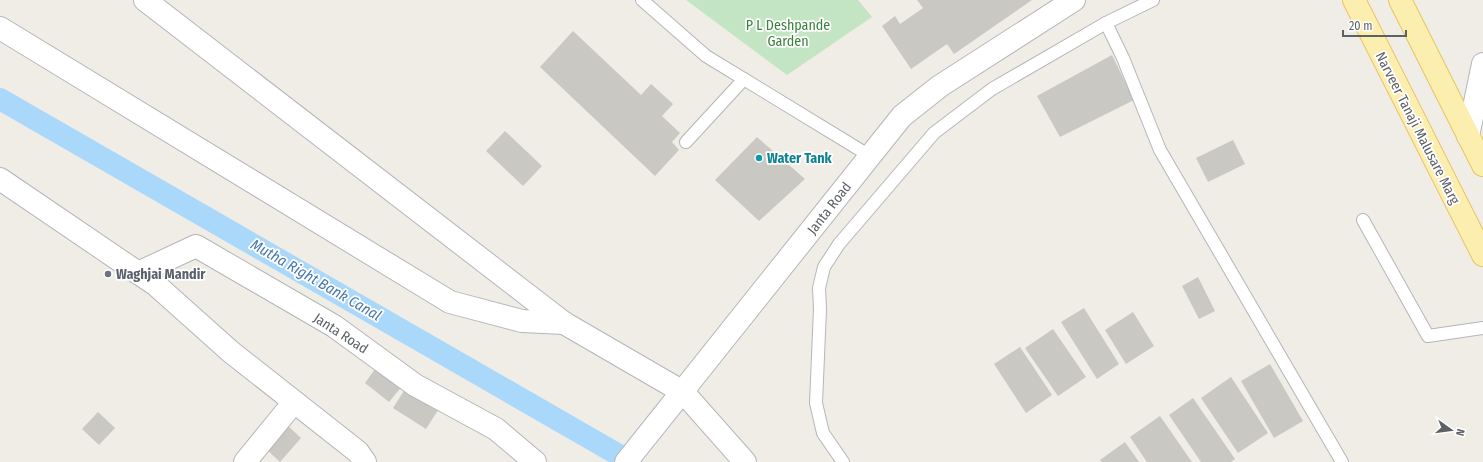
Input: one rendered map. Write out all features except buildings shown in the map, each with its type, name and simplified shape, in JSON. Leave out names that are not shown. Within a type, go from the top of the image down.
[{"type":"main road","name":"Narveer Tanaji Malusare Marg","points":[[1354,0],[1483,255]]},
{"type":"main road","points":[[1400,0],[1483,165]]},
{"type":"street","points":[[145,0],[564,323],[677,399],[745,462]]},
{"type":"street","name":"Janta Road","points":[[626,462],[902,116],[940,86],[1074,0]]},
{"type":"street","points":[[0,28],[450,302],[522,321],[564,323]]},
{"type":"street","points":[[1468,136],[1483,64]]},
{"type":"street","points":[[0,179],[156,285],[231,352],[358,452],[365,462]]},
{"type":"street","name":"Janta Road","points":[[138,273],[196,246],[334,326],[415,385],[496,429],[535,462]]},
{"type":"street","points":[[245,462],[294,402]]},
{"type":"lane","points":[[642,0],[706,56],[870,156]]},
{"type":"lane","points":[[843,462],[823,433],[816,403],[820,309],[819,288],[824,268],[839,244],[934,133],[992,89],[1106,23],[1153,0]]},
{"type":"lane","points":[[1106,23],[1123,58],[1160,150],[1342,462]]},
{"type":"lane","points":[[686,142],[744,79]]},
{"type":"lane","points":[[1363,220],[1428,336],[1483,328]]},
{"type":"green space","name":"P L Deshpande Garden","points":[[686,0],[858,0],[872,17],[787,75]]},
{"type":"waterway","name":"Mutha Right Bank Canal","points":[[0,99],[631,462]]},
{"type":"place","name":"Water Tank","points":[[759,158]]},
{"type":"place","name":"Waghjai Mandir","points":[[108,274]]}]
